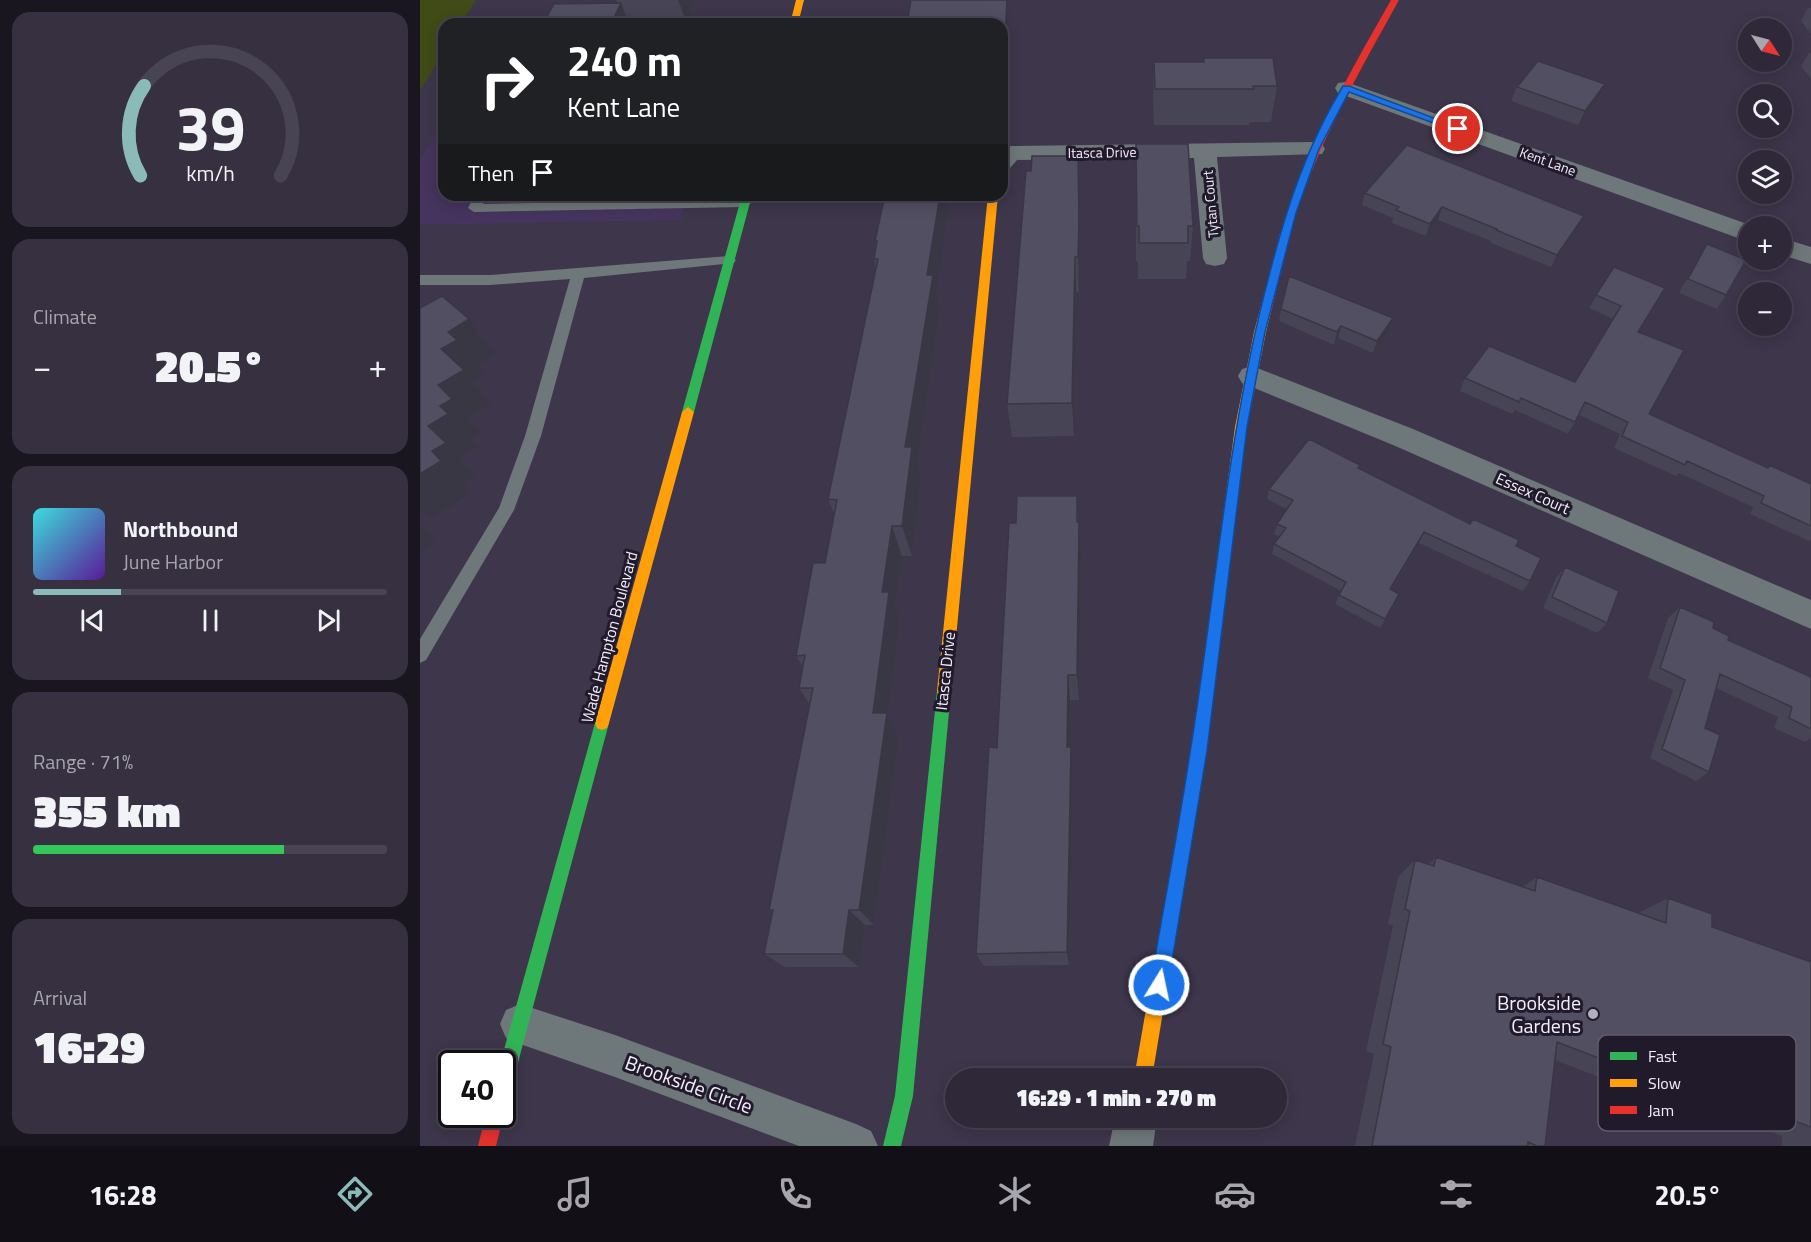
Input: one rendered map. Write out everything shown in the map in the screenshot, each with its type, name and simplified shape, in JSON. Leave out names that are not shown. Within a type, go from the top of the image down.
[{"type":"street","points":[[796,18],[800,0]]},
{"type":"street","points":[[1145,1068],[1199,751],[1241,427],[1260,332],[1290,213],[1314,149],[1395,0]]},
{"type":"street","name":"Kent Lane","points":[[1346,88],[1738,230]]},
{"type":"street","name":"Itasca Drive","points":[[1008,156],[1010,153],[1314,149]]},
{"type":"street","name":"Tytan Court","points":[[1205,151],[1215,258]]},
{"type":"street","name":"Wade Hampton Boulevard","points":[[513,1050],[745,201]]},
{"type":"street","name":"Itasca Drive","points":[[892,1146],[904,1095],[992,201]]},
{"type":"street","points":[[1792,249],[1811,256]]},
{"type":"street","name":"Essex Court","points":[[1252,376],[1403,436],[1811,615]]},
{"type":"street","name":"Brookside Circle","points":[[520,1024],[615,1056],[856,1146]]},
{"type":"street","points":[[487,1146],[492,1128]]},
{"type":"street","points":[[1131,1146],[1134,1128]]},
{"type":"lane","points":[[478,201],[474,208],[686,201]]},
{"type":"lane","points":[[420,280],[490,280],[729,260]]},
{"type":"lane","points":[[420,655],[507,510],[533,436],[578,274]]},
{"type":"shaded area","points":[[438,128],[438,201],[687,201],[681,220],[420,225],[420,160]]},
{"type":"green space","points":[[420,0],[476,0],[465,18],[438,18],[438,62],[420,90]]},
{"type":"building","points":[[911,0],[1007,0],[1006,18],[908,18]]},
{"type":"building","points":[[621,3],[614,18],[546,18],[554,4]]},
{"type":"building","points":[[1204,58],[1273,58],[1277,86],[1253,86],[1254,89],[1155,89],[1154,62],[1204,62]]},
{"type":"building","points":[[1538,61],[1605,84],[1585,111],[1517,87]]},
{"type":"building","points":[[1136,144],[1188,144],[1193,226],[1188,226],[1188,243],[1139,243]]},
{"type":"building","points":[[1407,145],[1584,216],[1557,255],[1442,207],[1430,224],[1396,210],[1399,207],[1365,193]]},
{"type":"building","points":[[1032,156],[1078,156],[1079,219],[1078,257],[1075,257],[1072,403],[1007,404],[1026,171],[1031,171]]},
{"type":"building","points":[[884,201],[939,201],[927,275],[933,275],[905,447],[912,447],[902,526],[892,526],[882,592],[889,592],[873,713],[887,713],[859,910],[849,910],[843,954],[764,954],[773,910],[769,910],[813,688],[799,688],[805,655],[796,656],[813,563],[825,563],[837,500],[828,499],[878,259],[874,259],[877,241],[875,241]]},
{"type":"building","points":[[1707,244],[1738,257],[1738,270],[1740,270],[1726,295],[1688,279]]},
{"type":"building","points":[[1614,267],[1665,288],[1638,332],[1684,350],[1649,414],[1768,468],[1769,465],[1811,484],[1811,526],[1761,503],[1764,496],[1687,461],[1685,465],[1622,436],[1628,422],[1585,402],[1575,422],[1521,398],[1519,402],[1465,378],[1489,346],[1575,382],[1621,306],[1596,295]]},
{"type":"building","points":[[1289,276],[1393,318],[1377,341],[1341,326],[1337,332],[1281,309]]},
{"type":"building","points":[[442,296],[469,319],[448,332],[457,340],[441,349],[464,370],[438,385],[452,399],[440,406],[448,414],[428,426],[446,443],[432,451],[441,461],[420,474],[420,308]]},
{"type":"building","points":[[1309,439],[1360,465],[1358,468],[1470,524],[1473,519],[1519,540],[1516,546],[1541,558],[1530,581],[1424,532],[1390,589],[1399,594],[1385,619],[1339,595],[1346,582],[1274,544],[1286,528],[1277,524],[1293,500],[1269,489]]},
{"type":"building","points":[[1017,496],[1077,496],[1077,522],[1079,522],[1077,675],[1068,675],[1067,747],[1071,747],[1067,952],[976,954],[989,747],[997,748],[1009,523],[1016,523]]},
{"type":"building","points":[[1565,567],[1619,591],[1607,623],[1552,597]]},
{"type":"building","points":[[1680,607],[1714,622],[1713,628],[1729,636],[1728,640],[1811,677],[1811,729],[1789,718],[1792,707],[1720,674],[1705,728],[1720,735],[1709,772],[1662,749],[1685,680],[1660,668]]},
{"type":"building","name":"Brookside Gardens","points":[[1436,857],[1535,891],[1537,877],[1666,923],[1668,898],[1712,914],[1712,927],[1811,962],[1811,1127],[1796,1121],[1796,1035],[1598,1035],[1598,1058],[1557,1042],[1545,1146],[1537,1146],[1528,1142],[1528,1146],[1372,1146],[1391,1047],[1383,1044],[1410,911],[1405,909],[1415,860],[1434,866]]},
{"type":"traffic: fast","points":[[688,412],[745,201]]},
{"type":"traffic: fast","points":[[892,1146],[904,1096],[944,691]]},
{"type":"traffic: fast","points":[[513,1050],[602,723]]},
{"type":"traffic: slow","points":[[796,18],[800,0]]},
{"type":"traffic: slow","points":[[944,691],[992,201]]},
{"type":"traffic: slow","points":[[1216,619],[1241,427],[1260,332],[1285,234]]},
{"type":"traffic: slow","points":[[602,723],[688,412]]},
{"type":"traffic: slow","points":[[1145,1068],[1182,849]]},
{"type":"traffic: jam","points":[[1285,234],[1294,203],[1318,143],[1395,0]]},
{"type":"traffic: jam","points":[[1182,849],[1199,751],[1216,619]]},
{"type":"traffic: jam","points":[[487,1146],[492,1128]]},
{"type":"place","name":"Brookside Gardens","points":[[1593,1014]]},
{"type":"route","points":[[1159,985],[1199,751],[1241,427],[1260,332],[1290,213],[1314,149],[1346,88],[1458,129]]}]
